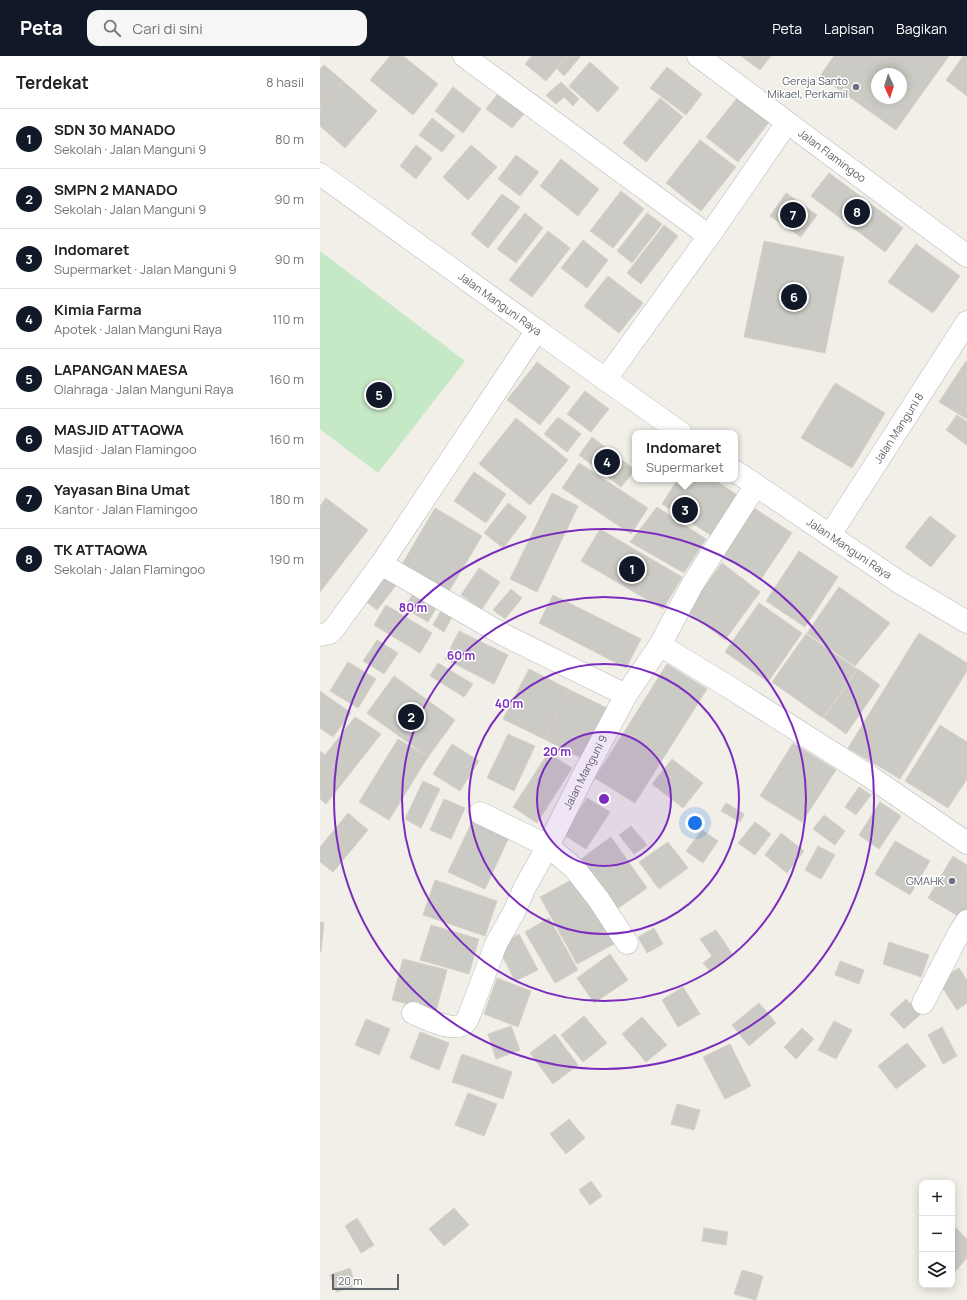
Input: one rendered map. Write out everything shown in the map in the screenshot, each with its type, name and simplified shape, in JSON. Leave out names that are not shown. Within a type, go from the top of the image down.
[{"type":"street","points":[[464,56],[709,236]]},
{"type":"street","name":"Jalan Flamingoo","points":[[698,56],[967,256]]},
{"type":"street","points":[[605,380],[709,236],[787,123]]},
{"type":"street","name":"Jalan Manguni Raya","points":[[320,174],[677,430]]},
{"type":"street","name":"Jalan Manguni 8","points":[[830,534],[967,322]]},
{"type":"street","points":[[320,635],[330,633],[381,564],[537,330]]},
{"type":"street","name":"Jalan Manguni Raya","points":[[738,473],[900,582],[967,622]]},
{"type":"street","name":"Jalan Manguni 9","points":[[412,1013],[444,1026],[456,1026],[465,1023],[496,944],[626,695],[660,645],[692,585],[756,485]]},
{"type":"street","points":[[381,564],[504,635],[626,695]]},
{"type":"street","points":[[660,645],[869,776],[967,843]]},
{"type":"street","points":[[480,813],[548,846],[574,869],[628,943]]},
{"type":"street","points":[[923,1003],[959,933],[967,922]]},
{"type":"green space","points":[[320,251],[465,361],[378,473],[320,429]]},
{"type":"building","points":[[390,56],[403,56],[438,84],[413,115],[370,80]]},
{"type":"building","points":[[532,56],[566,57],[546,81],[525,64]]},
{"type":"building","points":[[567,56],[581,56],[564,76],[557,69]]},
{"type":"building","points":[[741,56],[771,56],[760,70]]},
{"type":"building","name":"Gereja Santo Mikael, Perkamil","points":[[834,56],[949,56],[896,130],[820,76]]},
{"type":"building","points":[[963,56],[967,56],[967,96],[946,80]]},
{"type":"building","points":[[590,62],[619,88],[598,112],[569,86]]},
{"type":"building","points":[[324,65],[343,81],[320,107],[320,69]]},
{"type":"building","points":[[667,67],[702,94],[686,115],[650,88]]},
{"type":"building","points":[[343,81],[377,111],[345,148],[320,126],[320,107]]},
{"type":"building","points":[[561,82],[579,99],[573,106],[564,97],[556,104],[546,95]]},
{"type":"building","points":[[453,87],[481,109],[463,133],[435,111]]},
{"type":"building","points":[[500,91],[526,111],[512,128],[486,109]]},
{"type":"building","points":[[738,97],[770,121],[738,162],[706,137]]},
{"type":"building","points":[[660,98],[683,117],[646,162],[623,143]]},
{"type":"building","points":[[432,118],[455,136],[442,152],[419,135]]},
{"type":"building","points":[[700,140],[736,167],[701,211],[666,183]]},
{"type":"building","points":[[416,145],[432,158],[416,179],[400,166]]},
{"type":"building","points":[[471,145],[497,167],[468,200],[443,177]]},
{"type":"building","points":[[516,155],[539,172],[520,196],[498,179]]},
{"type":"building","points":[[561,159],[599,189],[578,216],[540,186]]},
{"type":"building","points":[[829,173],[903,228],[885,252],[811,196]]},
{"type":"building","points":[[621,191],[644,209],[613,248],[590,231]]},
{"type":"building","points":[[786,193],[817,215],[801,237],[770,216]]},
{"type":"building","points":[[502,194],[520,207],[488,248],[471,234]]},
{"type":"building","points":[[525,213],[543,228],[516,263],[497,249]]},
{"type":"building","points":[[647,213],[662,224],[632,263],[617,251]]},
{"type":"building","points":[[664,225],[678,236],[641,284],[627,273]]},
{"type":"building","points":[[548,231],[570,248],[532,297],[509,280]]},
{"type":"building","points":[[583,240],[608,260],[587,288],[561,268]]},
{"type":"building","points":[[764,241],[844,257],[825,353],[744,337]]},
{"type":"building","points":[[916,244],[960,276],[933,313],[888,282]]},
{"type":"building","points":[[608,276],[643,303],[619,333],[584,306]]},
{"type":"building","points":[[966,361],[967,362],[967,419],[939,402]]},
{"type":"building","points":[[537,362],[570,387],[540,425],[507,400]]},
{"type":"building","points":[[835,383],[885,413],[852,468],[801,438]]},
{"type":"building","points":[[585,391],[609,409],[591,432],[567,414]]},
{"type":"building","points":[[957,415],[967,422],[967,445],[946,430]]},
{"type":"building","points":[[558,417],[581,434],[567,452],[544,434]]},
{"type":"building","points":[[516,418],[568,460],[530,505],[479,464]]},
{"type":"building","points":[[592,437],[632,468],[632,474],[621,487],[579,455]]},
{"type":"building","points":[[579,463],[648,508],[631,534],[562,488]]},
{"type":"building","points":[[474,472],[506,494],[486,523],[454,501]]},
{"type":"building","points":[[676,482],[718,482],[739,496],[712,536],[662,504]]},
{"type":"building","points":[[552,493],[578,506],[537,592],[510,579]]},
{"type":"building","points":[[326,498],[368,530],[320,592],[320,506]]},
{"type":"building","points":[[508,503],[527,517],[503,548],[484,533]]},
{"type":"building","points":[[751,506],[792,533],[761,579],[720,552]]},
{"type":"building","points":[[657,507],[706,539],[684,573],[630,542]]},
{"type":"building","points":[[435,508],[482,536],[448,593],[401,566]]},
{"type":"building","points":[[930,516],[956,536],[931,567],[905,547]]},
{"type":"building","points":[[600,529],[682,577],[663,609],[581,561]]},
{"type":"building","points":[[799,551],[838,577],[805,627],[766,601]]},
{"type":"building","points":[[722,563],[760,592],[725,640],[686,611]]},
{"type":"building","points":[[479,568],[500,582],[482,609],[461,595]]},
{"type":"building","points":[[384,574],[397,584],[377,610],[364,600]]},
{"type":"building","points":[[839,587],[890,623],[855,666],[807,633]]},
{"type":"building","points":[[511,589],[522,598],[505,619],[493,610]]},
{"type":"building","points":[[415,591],[438,605],[428,622],[404,608]]},
{"type":"building","points":[[553,595],[641,639],[626,668],[539,623]]},
{"type":"building","points":[[759,603],[802,633],[768,682],[725,652]]},
{"type":"building","points":[[386,605],[432,633],[420,653],[374,625]]},
{"type":"building","points":[[442,609],[453,615],[444,632],[433,625]]},
{"type":"building","points":[[459,631],[508,655],[494,684],[445,659]]},
{"type":"building","points":[[919,633],[967,663],[967,671],[900,779],[848,748]]},
{"type":"building","points":[[806,634],[857,669],[823,718],[772,682]]},
{"type":"building","points":[[377,640],[398,653],[384,674],[363,661]]},
{"type":"building","points":[[348,662],[376,679],[358,708],[330,691]]},
{"type":"building","points":[[438,663],[473,684],[464,697],[430,676]]},
{"type":"building","points":[[667,664],[707,689],[635,803],[595,778]]},
{"type":"building","points":[[529,669],[570,690],[544,739],[503,719]]},
{"type":"building","points":[[858,669],[880,685],[846,734],[824,718]]},
{"type":"building","points":[[394,676],[455,720],[428,757],[367,713]]},
{"type":"building","points":[[570,690],[609,709],[583,759],[544,739]]},
{"type":"building","points":[[320,691],[351,713],[333,737],[320,728]]},
{"type":"building","points":[[355,717],[381,734],[326,804],[320,799],[320,751],[325,755]]},
{"type":"building","points":[[940,725],[967,742],[967,779],[948,808],[905,781]]},
{"type":"building","points":[[508,734],[535,746],[514,791],[487,778]]},
{"type":"building","points":[[398,739],[428,757],[389,820],[359,802]]},
{"type":"building","points":[[793,743],[836,770],[802,822],[760,796]]},
{"type":"building","points":[[452,744],[479,761],[460,791],[433,774]]},
{"type":"building","points":[[548,753],[572,768],[537,823],[513,807]]},
{"type":"building","points":[[672,759],[703,783],[683,808],[652,784]]},
{"type":"building","points":[[423,781],[440,789],[421,828],[405,819]]},
{"type":"building","points":[[859,787],[871,795],[856,815],[845,807]]},
{"type":"building","points":[[587,798],[610,812],[586,849],[564,835]]},
{"type":"building","points":[[444,799],[465,808],[451,839],[430,830]]},
{"type":"building","points":[[880,802],[901,816],[879,849],[859,835]]},
{"type":"building","points":[[726,803],[744,814],[740,822],[721,811]]},
{"type":"building","points":[[348,813],[368,830],[333,872],[320,862],[320,847]]},
{"type":"building","points":[[824,815],[845,831],[835,845],[813,829]]},
{"type":"building","points":[[473,820],[509,837],[485,889],[448,872]]},
{"type":"building","points":[[755,822],[771,834],[755,855],[738,843]]},
{"type":"building","points":[[631,826],[647,845],[634,854],[619,835]]},
{"type":"building","points":[[702,830],[718,841],[703,863],[686,851]]},
{"type":"building","points":[[781,833],[804,851],[787,873],[765,855]]},
{"type":"building","points":[[611,837],[647,888],[617,909],[581,859]]},
{"type":"building","points":[[895,841],[930,861],[910,895],[875,874]]},
{"type":"building","points":[[668,842],[688,868],[659,889],[639,862]]},
{"type":"building","points":[[818,846],[835,855],[821,879],[805,870]]},
{"type":"building","name":"GMAHK","points":[[953,856],[967,865],[967,912],[963,919],[928,898]]},
{"type":"building","points":[[577,877],[614,944],[577,964],[540,897]]},
{"type":"building","points":[[435,880],[497,901],[485,936],[423,915]]},
{"type":"building","points":[[549,918],[578,970],[555,983],[525,932]]},
{"type":"building","points":[[320,922],[324,922],[321,952],[320,952]]},
{"type":"building","points":[[431,925],[479,939],[469,974],[420,960]]},
{"type":"building","points":[[654,928],[663,944],[647,953],[638,937]]},
{"type":"building","points":[[716,930],[733,955],[711,972],[703,963],[712,956],[700,939]]},
{"type":"building","points":[[519,934],[538,970],[515,981],[497,945]]},
{"type":"building","points":[[889,942],[929,955],[921,977],[883,964]]},
{"type":"building","points":[[610,954],[628,980],[594,1003],[577,978]]},
{"type":"building","points":[[403,959],[447,970],[436,1011],[392,1000]]},
{"type":"building","points":[[840,961],[864,970],[859,984],[835,975]]},
{"type":"building","points":[[959,968],[967,980],[967,1003],[957,1010],[938,981]]},
{"type":"building","points":[[497,978],[531,991],[518,1027],[484,1014]]},
{"type":"building","points":[[683,987],[700,1014],[678,1027],[662,1000]]},
{"type":"building","points":[[906,999],[921,1014],[904,1029],[890,1014]]},
{"type":"building","points":[[759,1003],[776,1023],[749,1046],[732,1025]]},
{"type":"building","points":[[584,1016],[607,1043],[583,1062],[561,1035]]},
{"type":"building","points":[[642,1017],[667,1045],[646,1062],[622,1034]]},
{"type":"building","points":[[366,1019],[390,1029],[379,1055],[355,1045]]},
{"type":"building","points":[[834,1021],[852,1030],[836,1059],[818,1050]]},
{"type":"building","points":[[511,1026],[520,1050],[496,1059],[488,1034]]},
{"type":"building","points":[[942,1027],[957,1056],[943,1064],[928,1035]]},
{"type":"building","points":[[802,1028],[814,1039],[796,1059],[784,1047]]},
{"type":"building","points":[[420,1032],[449,1043],[439,1070],[410,1058]]},
{"type":"building","points":[[555,1034],[578,1065],[553,1084],[530,1053]]},
{"type":"building","points":[[907,1043],[926,1066],[896,1089],[878,1066]]},
{"type":"building","points":[[730,1044],[751,1086],[725,1099],[703,1057]]},
{"type":"building","points":[[462,1054],[512,1072],[503,1099],[452,1082]]},
{"type":"building","points":[[468,1093],[497,1104],[484,1136],[455,1125]]},
{"type":"building","points":[[677,1104],[700,1110],[694,1130],[671,1124]]},
{"type":"building","points":[[569,1119],[585,1138],[566,1154],[550,1134]]},
{"type":"building","points":[[591,1181],[602,1196],[590,1205],[579,1190]]},
{"type":"building","points":[[454,1208],[469,1225],[444,1246],[429,1229]]},
{"type":"building","points":[[357,1218],[374,1245],[361,1253],[345,1226]]},
{"type":"building","points":[[704,1228],[728,1232],[726,1245],[702,1241]]},
{"type":"building","points":[[956,1228],[967,1239],[967,1258],[955,1272],[955,1252]]},
{"type":"building","points":[[350,1268],[356,1286],[336,1292],[330,1275]]},
{"type":"building","points":[[742,1270],[763,1276],[756,1300],[734,1294]]},
{"type":"place","name":"Gereja Santo Mikael, Perkamil","points":[[856,87]]},
{"type":"place","name":"TK ATTAQWA","points":[[857,212]]},
{"type":"place","name":"Yayasan Bina Umat","points":[[793,215]]},
{"type":"place","name":"MASJID ATTAQWA","points":[[794,297]]},
{"type":"place","name":"LAPANGAN MAESA","points":[[379,395]]},
{"type":"place","name":"Kimia Farma","points":[[607,462]]},
{"type":"place","name":"Indomaret","points":[[685,510]]},
{"type":"place","name":"SDN 30 MANADO","points":[[632,569]]},
{"type":"place","name":"SMPN 2 MANADO","points":[[411,717]]},
{"type":"place","name":"GMAHK","points":[[952,881]]}]
